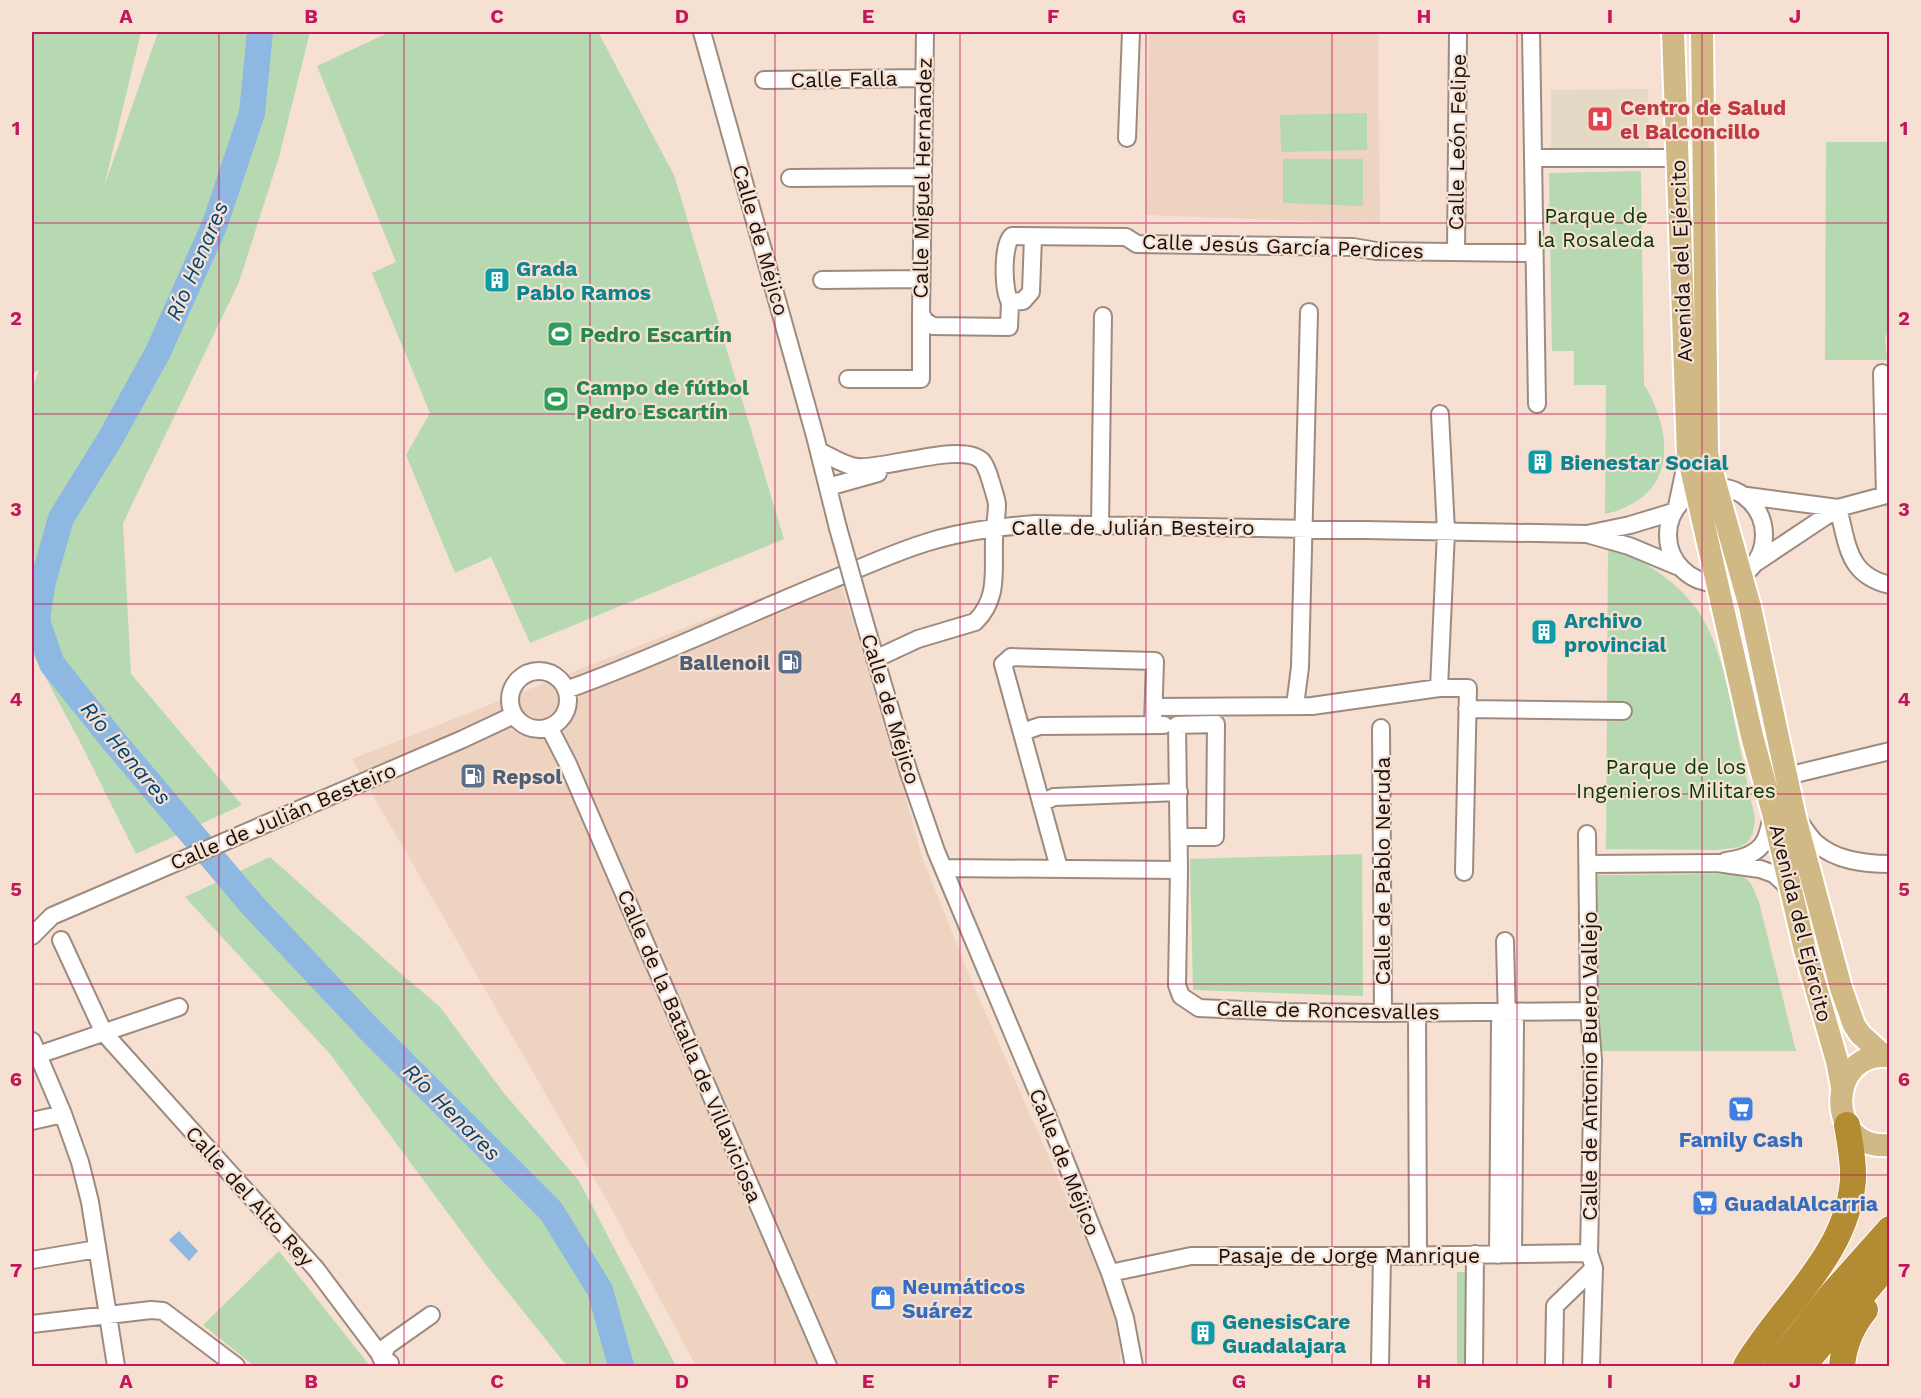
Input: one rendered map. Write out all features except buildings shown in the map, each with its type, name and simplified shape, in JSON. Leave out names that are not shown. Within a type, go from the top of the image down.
[{"type":"highway","points":[[1746,1366],[1840,1234],[1847,1216],[1853,1180],[1847,1125]]},
{"type":"highway","points":[[1776,1366],[1832,1294],[1890,1229]]},
{"type":"highway","points":[[1803,1366],[1890,1262]]},
{"type":"highway","points":[[1842,1366],[1850,1331],[1863,1311],[1890,1279]]},
{"type":"main road","name":"Avenida del Ejército","points":[[1673,32],[1677,158],[1698,454],[1707,488],[1749,570],[1750,607],[1795,817],[1831,954],[1851,1016],[1860,1034],[1887,1056]]},
{"type":"main road","name":"Avenida del Ejército","points":[[1698,454],[1704,36]]},
{"type":"main road","name":"Avenida del Ejército","points":[[1707,488],[1707,582],[1723,608],[1805,950],[1837,1061],[1842,1087],[1840,1107],[1847,1125]]},
{"type":"main road","points":[[1842,1087],[1851,1071],[1860,1064],[1871,1058],[1887,1056]]},
{"type":"main road","points":[[1847,1125],[1863,1140],[1873,1144],[1890,1145]]},
{"type":"street","name":"Calle de Méjico","points":[[702,32],[819,451],[838,528],[909,773],[943,868],[1049,1120],[1110,1273],[1125,1318],[1134,1366]]},
{"type":"street","name":"Calle Miguel Hernández","points":[[925,32],[921,314],[925,321],[933,326],[1009,327],[1010,303]]},
{"type":"street","points":[[1127,138],[1131,32]]},
{"type":"street","name":"Calle León Felipe","points":[[1456,252],[1458,32]]},
{"type":"street","points":[[1531,32],[1537,404]]},
{"type":"street","name":"Calle Falla","points":[[764,80],[923,78]]},
{"type":"street","points":[[1533,158],[1677,158]]},
{"type":"street","points":[[790,178],[922,177]]},
{"type":"street","name":"Calle Jesús García Perdices","points":[[1010,303],[1005,291],[1006,248],[1012,236],[1126,237],[1137,244],[1353,247],[1376,251],[1534,253]]},
{"type":"street","points":[[1010,303],[1023,301],[1031,292],[1033,237]]},
{"type":"street","points":[[822,280],[920,279]]},
{"type":"street","points":[[1295,706],[1300,666],[1305,528],[1309,312]]},
{"type":"street","points":[[848,379],[921,379],[921,314]]},
{"type":"street","points":[[1100,525],[1103,316]]},
{"type":"street","points":[[1749,570],[1763,548],[1764,526],[1759,510],[1698,454],[1667,529],[1669,550],[1677,566],[1707,582],[1749,570],[1838,508],[1887,495],[1882,373]]},
{"type":"street","points":[[1439,688],[1446,531],[1440,414]]},
{"type":"street","points":[[819,451],[856,467],[943,455],[972,455],[982,461],[988,472],[997,503],[994,527],[995,582],[982,615],[975,622],[918,639],[875,659]]},
{"type":"street","points":[[828,488],[943,455]]},
{"type":"street","points":[[1675,509],[1707,488],[1838,508]]},
{"type":"street","points":[[1838,508],[1849,551],[1857,569],[1876,582],[1890,585]]},
{"type":"street","name":"Calle de Julián Besteiro","points":[[566,690],[609,675],[797,594],[909,549],[951,536],[994,527],[1035,524],[1587,534],[1630,525],[1675,509]]},
{"type":"street","name":"Calle de Julián Besteiro","points":[[1587,534],[1629,546],[1677,566]]},
{"type":"street","points":[[1059,868],[1003,664],[1011,657],[1155,661],[1154,725]]},
{"type":"street","points":[[545,672],[558,679],[566,690],[567,708],[560,720],[549,727],[530,728],[514,715],[510,698],[514,685],[526,674],[545,672]]},
{"type":"street","points":[[1154,707],[1312,706],[1439,688],[1468,688],[1464,872]]},
{"type":"street","points":[[1467,709],[1623,711]]},
{"type":"street","name":"Calle de Julián Besteiro","points":[[32,917],[52,916],[514,715]]},
{"type":"street","name":"Calle de Roncesvalles","points":[[1177,724],[1179,792],[1177,985],[1181,996],[1190,1003],[1199,1008],[1287,1012],[1417,1013],[1507,1017],[1589,1011]]},
{"type":"street","points":[[1022,732],[1040,726],[1216,724],[1215,837],[1179,837]]},
{"type":"street","name":"Calle de la Batalla de Villaviciosa","points":[[549,727],[568,764],[828,1366]]},
{"type":"street","name":"Calle de Pablo Neruda","points":[[1381,728],[1383,1013]]},
{"type":"street","points":[[1787,776],[1890,751]]},
{"type":"street","points":[[1041,803],[1054,797],[1179,792]]},
{"type":"street","points":[[1717,863],[1741,859],[1754,851],[1764,842],[1773,813]]},
{"type":"street","points":[[1795,817],[1816,843],[1836,855],[1857,862],[1890,864]]},
{"type":"street","name":"Calle de Antonio Buero Vallejo","points":[[1587,834],[1589,1011],[1593,1060],[1591,1366]]},
{"type":"street","points":[[1589,864],[1717,863],[1760,869],[1774,874],[1790,889]]},
{"type":"street","points":[[943,868],[1179,870]]},
{"type":"street","name":"Calle de Julián Besteiro","points":[[32,936],[52,916]]},
{"type":"street","name":"Calle del Alto Rey","points":[[61,940],[104,1033],[316,1269],[388,1364]]},
{"type":"street","points":[[1505,941],[1507,1017],[1500,1023],[1506,1254]]},
{"type":"street","points":[[116,1366],[90,1202],[80,1162],[63,1114],[34,1051],[104,1033],[179,1008]]},
{"type":"street","points":[[1417,1013],[1418,1255]]},
{"type":"street","points":[[32,1121],[63,1114]]},
{"type":"street","points":[[32,1260],[98,1249]]},
{"type":"street","points":[[1474,1366],[1475,1254]]},
{"type":"street","name":"Pasaje de Jorge Manrique","points":[[1110,1273],[1191,1256],[1506,1254],[1591,1260]]},
{"type":"street","points":[[1380,1366],[1382,1256]]},
{"type":"street","points":[[1554,1366],[1555,1306],[1591,1260]]},
{"type":"street","points":[[32,1324],[163,1311],[236,1366]]},
{"type":"street","points":[[388,1364],[387,1346],[431,1315]]},
{"type":"shaded area","points":[[1149,32],[1378,32],[1380,224],[1146,215]]},
{"type":"shaded area","name":"Centro de Salud el Balconcillo","points":[[1648,89],[1649,152],[1551,153],[1551,90]]},
{"type":"shaded area","points":[[836,568],[895,759],[923,860],[972,982],[1113,1303],[1120,1347],[1120,1366],[696,1366],[609,1204],[352,759]]},
{"type":"green space","points":[[32,32],[141,32],[104,187],[158,32],[310,32],[279,157],[239,282],[123,523],[131,674],[242,805],[136,854],[32,652],[32,390],[39,370],[32,373]]},
{"type":"green space","name":"Pedro Escartín","points":[[390,32],[598,32],[674,175],[784,539],[530,643],[491,557],[455,573],[406,455],[430,413],[372,273],[396,262],[317,66]]},
{"type":"green space","points":[[1367,113],[1367,150],[1281,152],[1280,115]]},
{"type":"green space","points":[[1826,142],[1889,142],[1890,332],[1885,336],[1887,360],[1825,360]]},
{"type":"green space","points":[[1283,159],[1363,159],[1363,206],[1283,203]]},
{"type":"green space","name":"Parque de la Rosaleda","points":[[1641,171],[1644,384],[1652,398],[1662,430],[1663,463],[1658,478],[1649,491],[1628,506],[1605,514],[1606,385],[1574,385],[1574,351],[1552,351],[1549,173]]},
{"type":"green space","name":"Parque de los Ingenieros Militares","points":[[1608,544],[1644,563],[1678,588],[1696,608],[1711,635],[1726,682],[1755,818],[1753,833],[1748,842],[1739,847],[1717,850],[1606,849]]},
{"type":"green space","points":[[1362,854],[1363,996],[1193,990],[1190,859]]},
{"type":"green space","points":[[270,857],[440,1007],[503,1092],[579,1181],[676,1366],[567,1366],[487,1266],[330,1054],[185,897]]},
{"type":"green space","points":[[1732,874],[1747,879],[1759,902],[1796,1051],[1598,1051],[1598,875]]},
{"type":"green space","points":[[279,1251],[370,1366],[254,1366],[203,1325]]},
{"type":"green space","points":[[1457,1272],[1471,1272],[1470,1366],[1457,1366]]},
{"type":"water","points":[[179,1231],[198,1251],[189,1261],[169,1240]]},
{"type":"waterway","name":"Río Henares","points":[[260,32],[252,113],[215,224],[158,352],[110,439],[61,518],[42,585],[37,621],[52,664],[253,906],[370,1030],[551,1211],[600,1290],[621,1366]]},
{"type":"place","name":"Centro de Salud el Balconcillo","points":[[1600,119]]},
{"type":"place","name":"Grada Pablo Ramos","points":[[497,280]]},
{"type":"place","name":"Pedro Escartín","points":[[560,334]]},
{"type":"place","name":"Campo de fútbol Pedro Escartín","points":[[556,399]]},
{"type":"place","name":"Bienestar Social","points":[[1540,462]]},
{"type":"place","name":"Archivo provincial","points":[[1544,632]]},
{"type":"place","name":"Ballenoil","points":[[790,662]]},
{"type":"place","name":"Repsol","points":[[473,776]]},
{"type":"place","name":"Family Cash","points":[[1741,1109]]},
{"type":"place","name":"GuadalAlcarria","points":[[1705,1203]]},
{"type":"place","name":"Neumáticos Suárez","points":[[883,1298]]},
{"type":"place","name":"GenesisCare Guadalajara","points":[[1203,1333]]}]
